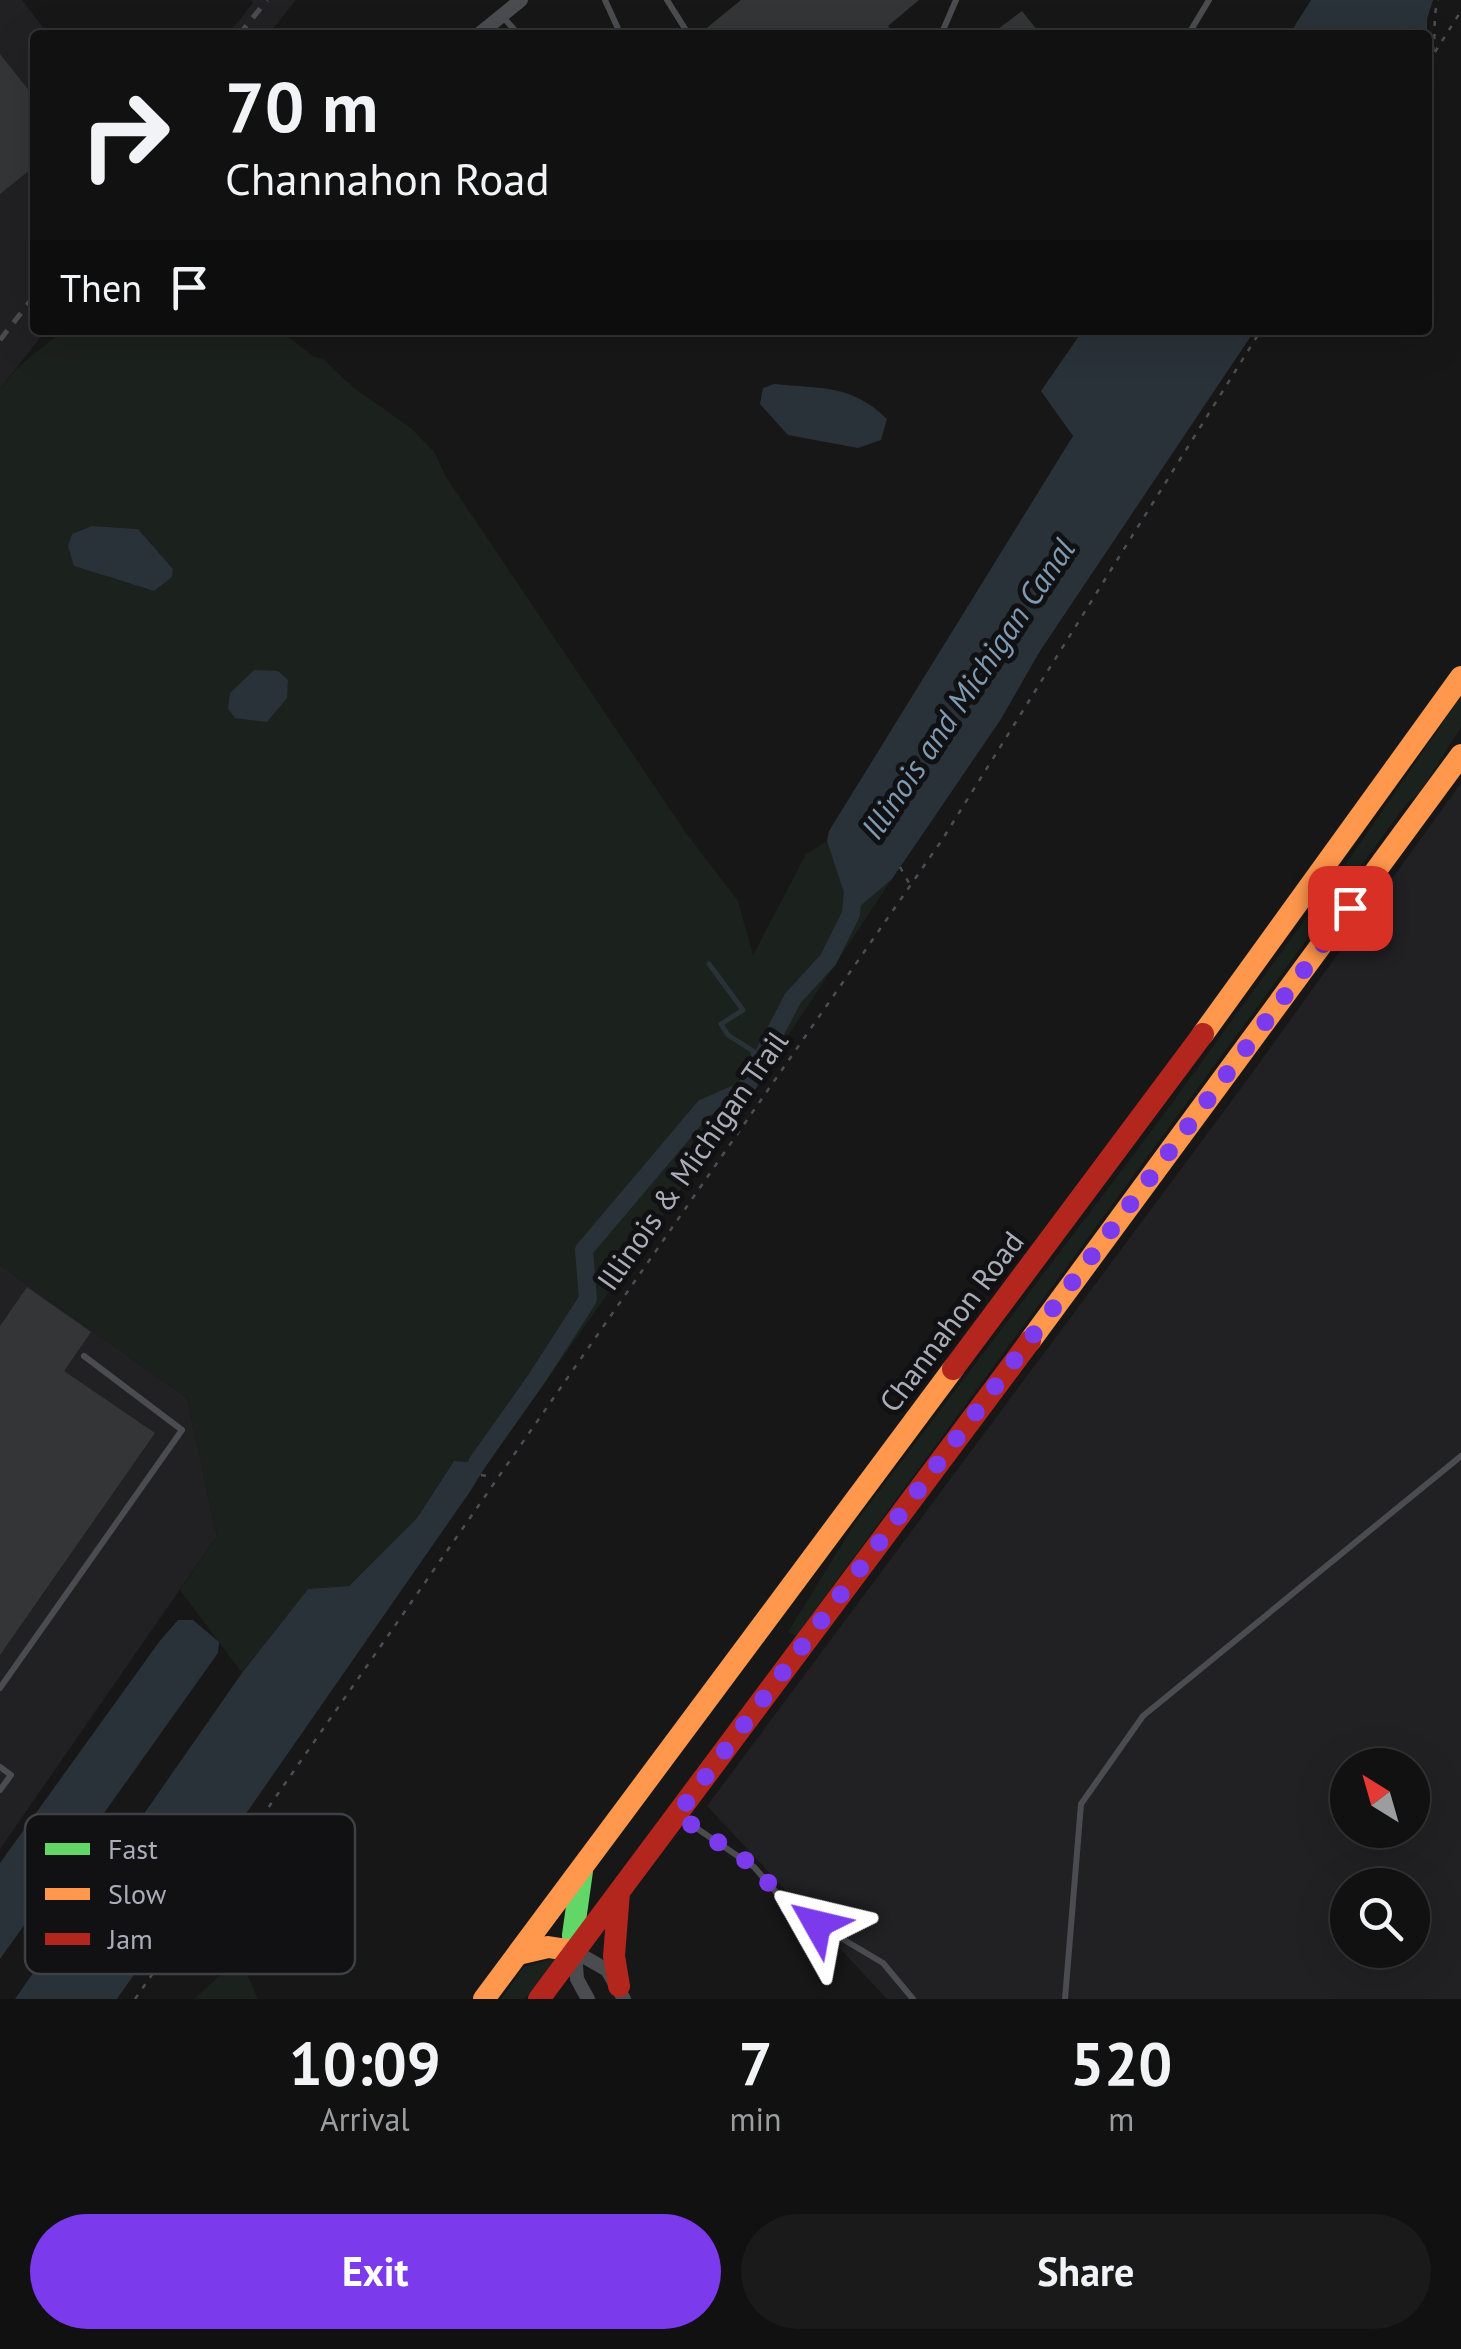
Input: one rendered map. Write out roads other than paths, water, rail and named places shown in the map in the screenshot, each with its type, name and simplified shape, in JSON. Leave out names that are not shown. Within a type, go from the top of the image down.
[{"type":"main road","name":"Channahon Road","points":[[484,1999],[1198,1041],[1461,677]]},
{"type":"main road","points":[[539,1999],[1150,1182],[1461,755]]},
{"type":"main road","points":[[574,1952],[574,1922],[583,1866]]},
{"type":"main road","points":[[620,1892],[614,1956],[622,1992]]},
{"type":"main road","points":[[518,1954],[548,1947],[574,1952]]},
{"type":"street","points":[[484,30],[521,0]]},
{"type":"street","points":[[574,1952],[607,1970],[622,1992]]},
{"type":"street","points":[[574,1952],[577,1979],[588,1999]]},
{"type":"lane","points":[[605,0],[619,30]]},
{"type":"lane","points":[[667,0],[685,30]]},
{"type":"lane","points":[[942,30],[956,0]]},
{"type":"lane","points":[[1191,30],[1208,0]]},
{"type":"lane","points":[[501,16],[514,30]]},
{"type":"lane","points":[[0,1688],[182,1430],[84,1356]]},
{"type":"lane","points":[[1065,1999],[1081,1804],[1143,1716],[1461,1456]]},
{"type":"lane","points":[[0,1767],[11,1775],[0,1790]]},
{"type":"lane","points":[[677,1815],[754,1866],[789,1907],[882,1963],[913,1999]]},
{"type":"water","points":[[1311,0],[1433,0],[1427,30],[1292,30]]},
{"type":"water","points":[[1080,335],[1252,335],[892,879],[851,914],[827,841],[829,831],[1073,436],[1041,391]]},
{"type":"water","points":[[774,384],[835,390],[861,399],[887,419],[881,440],[858,448],[788,435],[760,404],[763,388]]},
{"type":"water","points":[[92,526],[138,529],[173,569],[172,577],[154,591],[74,566],[68,546],[72,534]]},
{"type":"water","points":[[254,670],[278,671],[288,680],[287,698],[267,722],[235,718],[228,709],[230,693]]},
{"type":"water","points":[[491,1444],[484,1469],[469,1493],[246,1814],[144,1814],[242,1673],[308,1589],[349,1586],[417,1518],[454,1461],[468,1462]]},
{"type":"water","points":[[178,1620],[193,1620],[219,1642],[218,1653],[103,1814],[35,1814]]},
{"type":"water","points":[[25,1828],[25,1924],[0,1959],[0,1863]]},
{"type":"water","points":[[32,1974],[134,1974],[117,1999],[15,1999]]},
{"type":"waterway","name":"Illinois and Michigan Canal","points":[[477,1463],[588,1299],[584,1250],[704,1108],[745,1090],[793,998],[828,960],[851,914],[853,890]]},
{"type":"waterway","points":[[709,964],[743,1010],[721,1024],[728,1035],[753,1051],[755,1071]]},
{"type":"railway","points":[[243,30],[267,0]]},
{"type":"railway","points":[[0,340],[30,301]]}]
